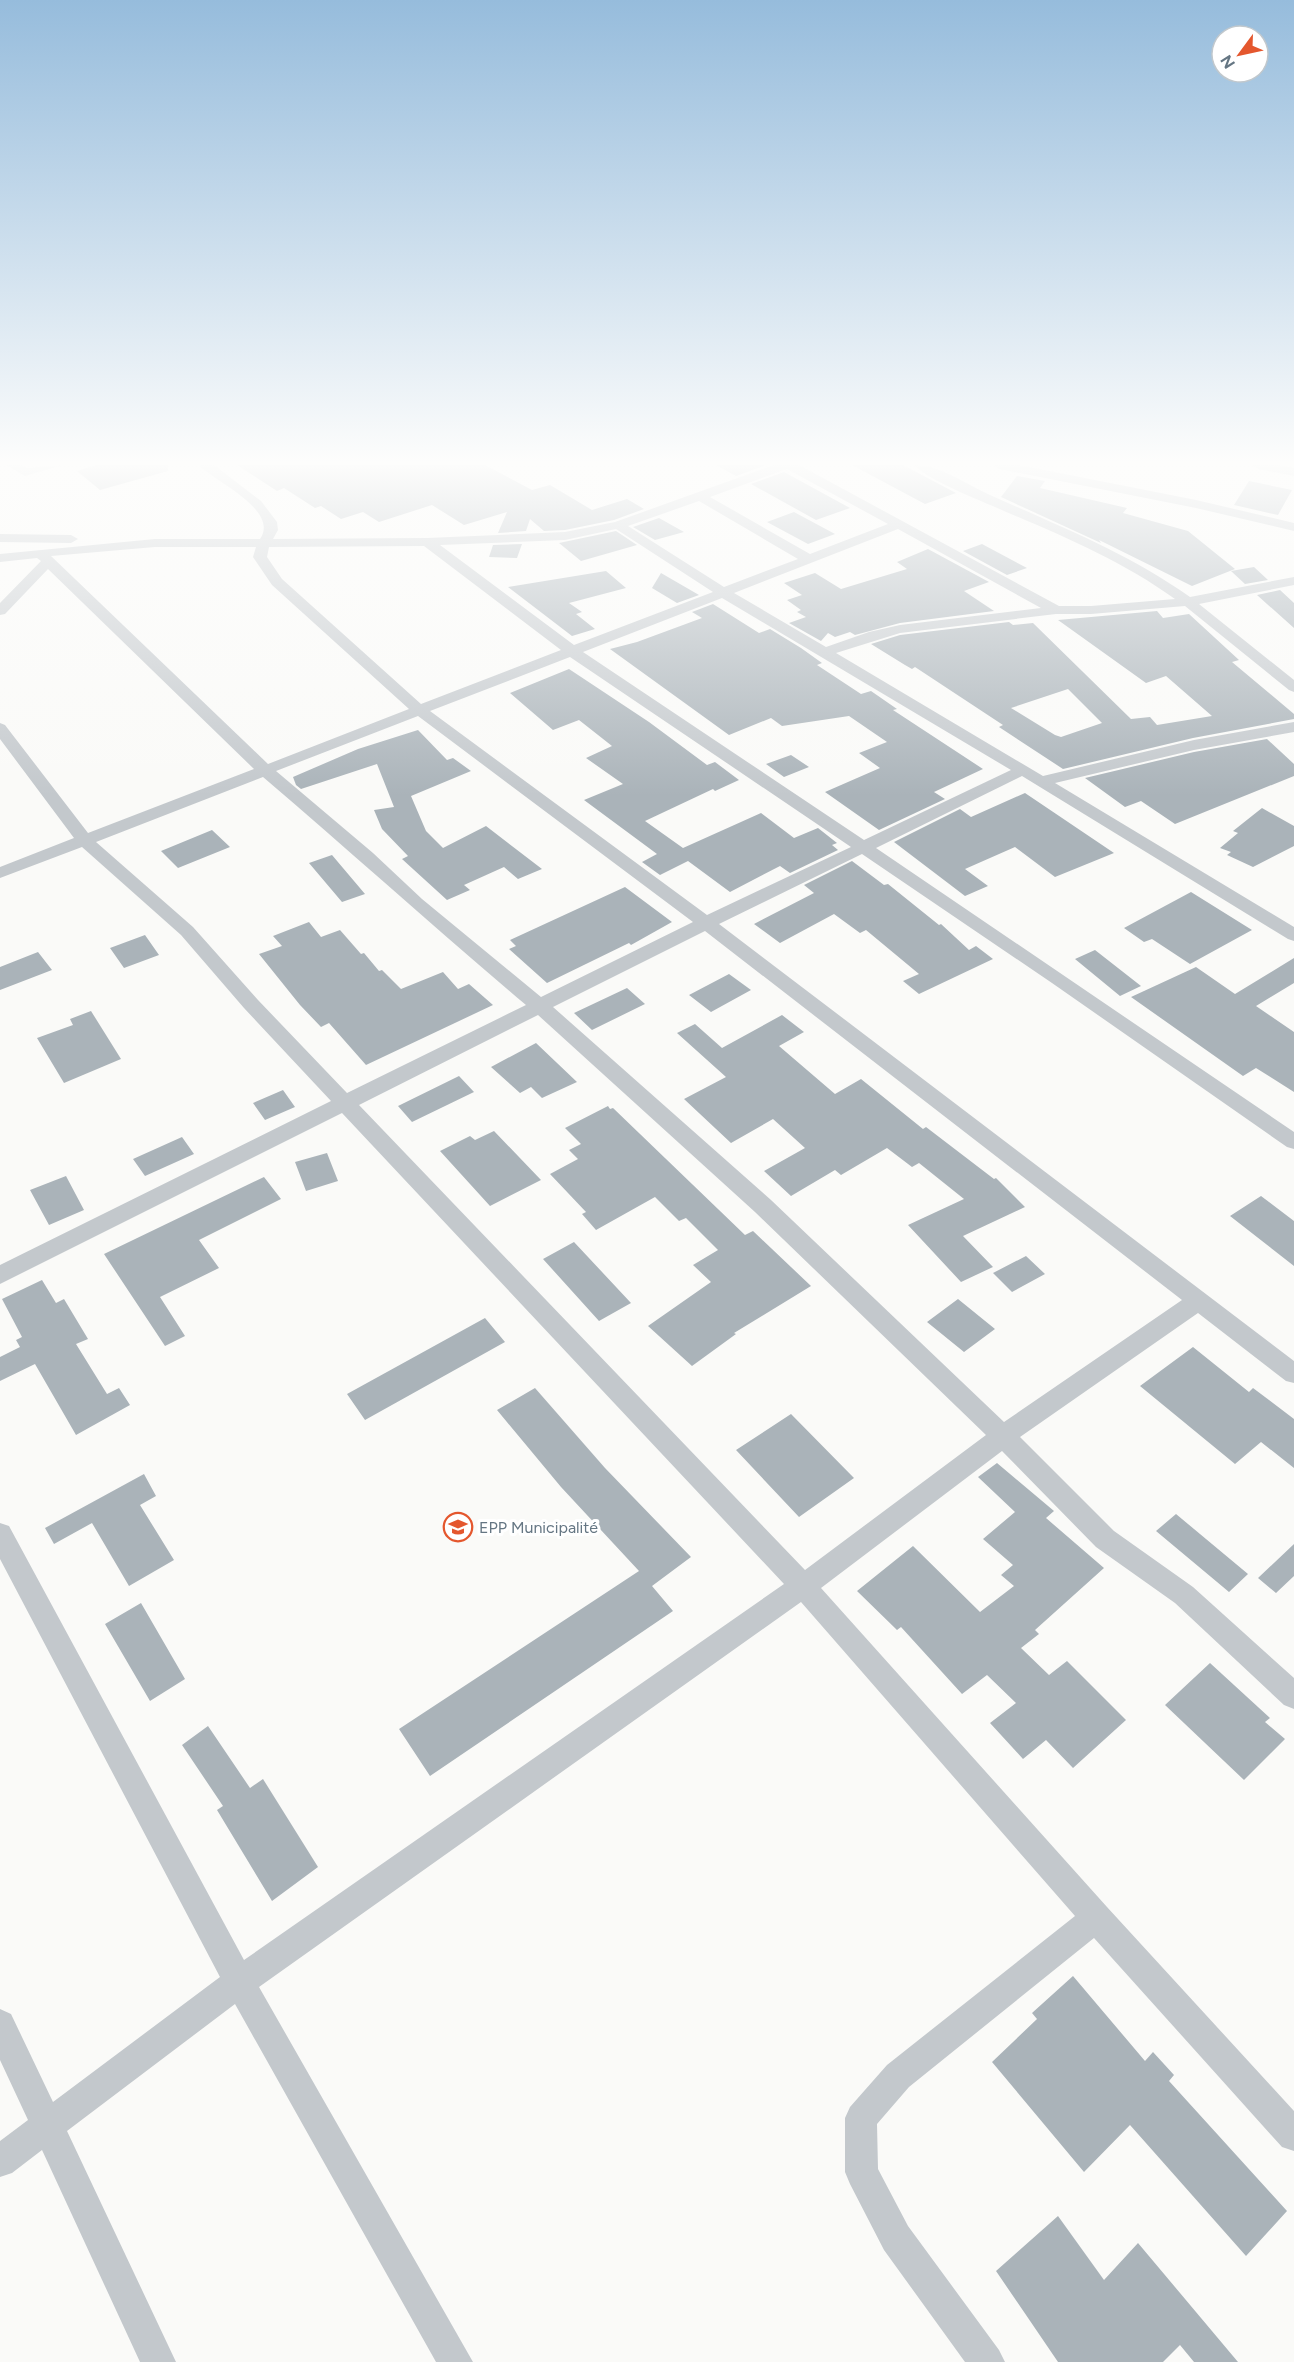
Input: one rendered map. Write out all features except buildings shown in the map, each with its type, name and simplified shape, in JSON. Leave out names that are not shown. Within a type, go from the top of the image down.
[{"type":"street","points":[[0,611],[29,575]]},
{"type":"street","points":[[63,575],[265,770],[367,857],[416,903],[541,1006],[763,1206],[1003,1436],[1105,1539],[1184,1594],[1294,1696]]},
{"type":"street","points":[[273,575],[277,582],[420,711],[706,923],[1294,1374]]},
{"type":"street","points":[[471,575],[573,652],[865,848],[1294,1142]]},
{"type":"street","points":[[696,575],[1294,935]]},
{"type":"street","points":[[0,873],[766,575]]},
{"type":"street","points":[[993,575],[1056,610]]},
{"type":"street","points":[[1148,575],[1167,586],[1294,687]]},
{"type":"street","points":[[826,652],[900,628],[1056,610],[1091,610],[1187,602],[1293,581]]},
{"type":"street","points":[[1041,781],[1162,752],[1294,727]]},
{"type":"street","points":[[0,728],[84,840],[187,932],[251,1004],[802,1586],[1096,1918],[1294,2135]]},
{"type":"street","points":[[0,1275],[706,923],[1023,770]]},
{"type":"street","points":[[0,2161],[238,1982],[802,1586],[1003,1436],[1199,1300]]},
{"type":"street","points":[[0,1534],[238,1982],[455,2362]]},
{"type":"street","points":[[987,2362],[896,2238],[862,2172],[861,2118],[898,2076],[1096,1918]]},
{"type":"street","points":[[0,2025],[158,2362]]},
{"type":"place","name":"EPP Municipalité","points":[[458,1527]]}]
